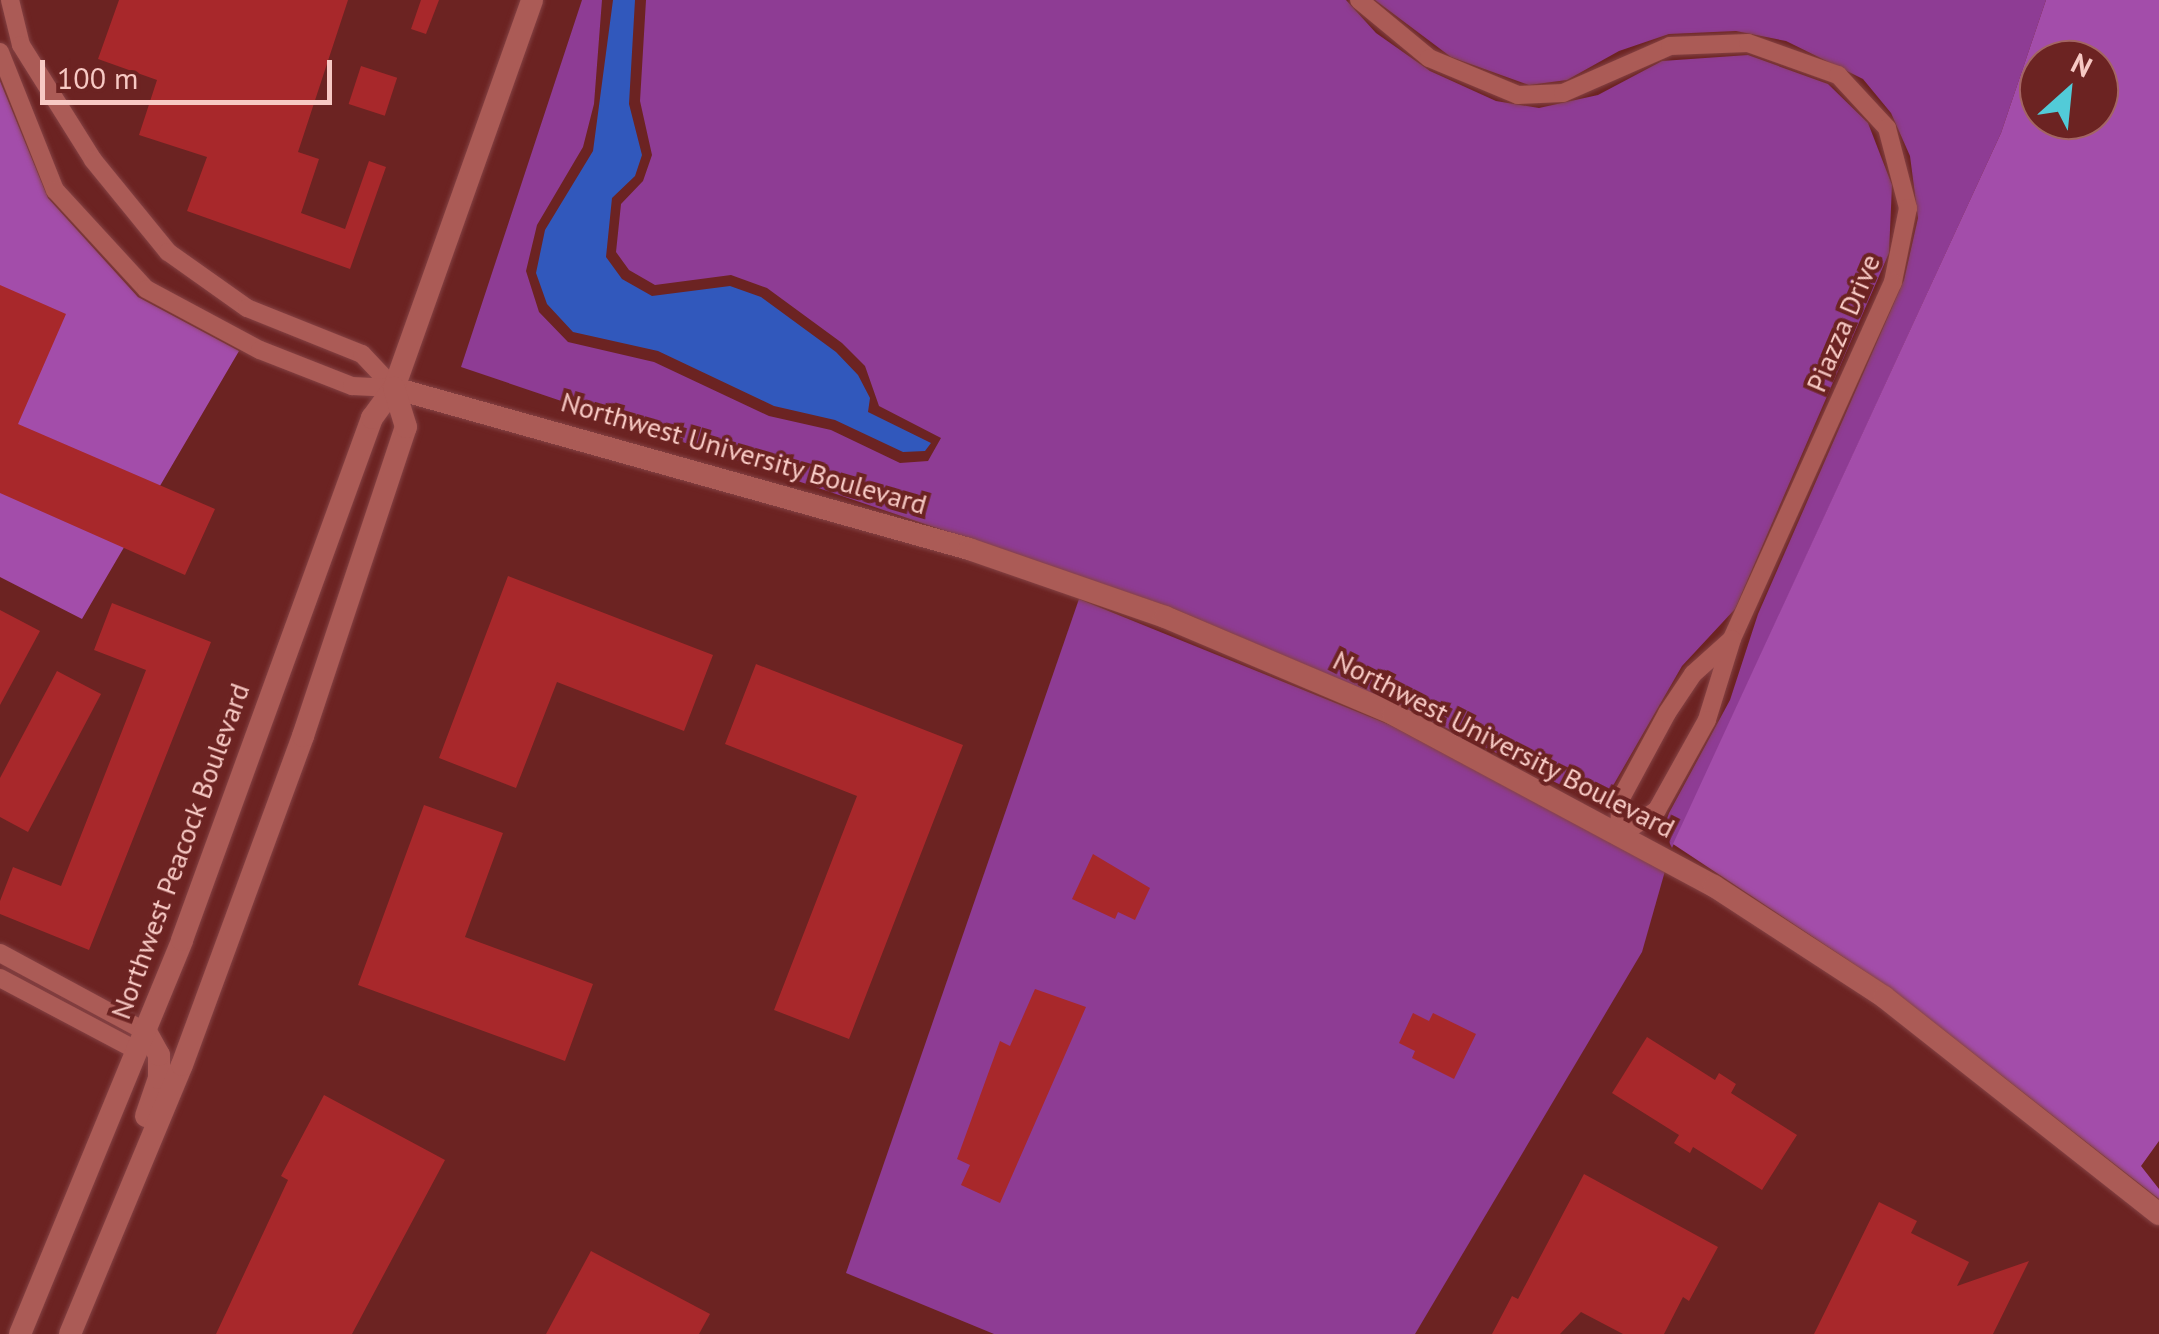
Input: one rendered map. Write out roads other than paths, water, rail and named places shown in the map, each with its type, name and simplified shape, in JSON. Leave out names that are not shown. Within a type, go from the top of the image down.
[{"type":"street","points":[[10,0],[20,45],[93,160],[168,252],[247,308],[362,354],[394,388],[406,427],[333,647],[189,1046],[70,1334]]},
{"type":"street","name":"Northwest Peacock Boulevard","points":[[20,1334],[142,1042],[372,418],[394,388],[532,0]]},
{"type":"street","name":"Piazza Drive","points":[[1360,0],[1429,58],[1518,95],[1563,94],[1658,49],[1748,43],[1838,75],[1887,128],[1907,198],[1898,269],[1732,640],[1715,703],[1657,810],[1619,836]]},
{"type":"street","points":[[0,52],[55,190],[146,289],[260,350],[352,386],[394,388]]},
{"type":"street","name":"Northwest University Boulevard","points":[[394,388],[808,500],[1165,617],[1393,714],[1714,886],[1884,997],[2159,1214]]},
{"type":"street","name":"Piazza Drive","points":[[1619,836],[1620,800],[1666,713],[1693,674],[1732,640]]},
{"type":"street","points":[[0,953],[158,1055],[159,1078],[104,1214],[102,1256]]},
{"type":"street","points":[[0,978],[142,1042]]},
{"type":"water","points":[[613,0],[635,0],[629,104],[642,155],[635,176],[612,198],[606,257],[622,279],[652,296],[730,286],[761,297],[836,352],[858,375],[870,398],[868,412],[931,443],[925,451],[903,452],[835,420],[774,406],[658,351],[573,332],[547,304],[536,273],[545,230],[593,151]]}]
